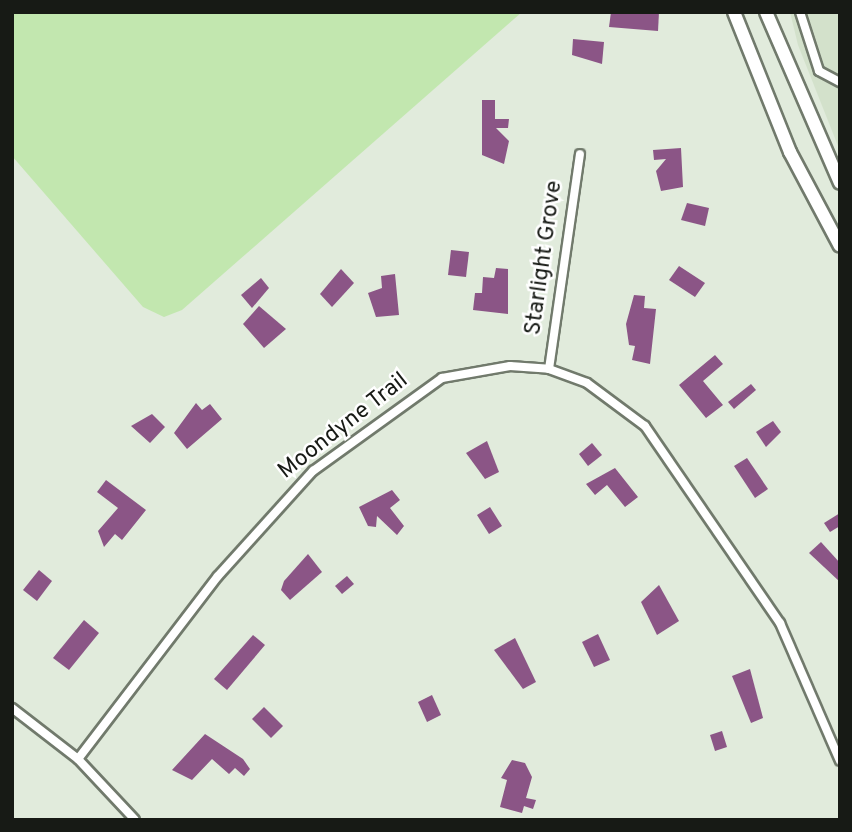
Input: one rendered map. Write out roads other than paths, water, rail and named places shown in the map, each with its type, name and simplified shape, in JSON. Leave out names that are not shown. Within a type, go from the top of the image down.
[{"type":"main road","points":[[734,12],[790,152],[840,246]]},
{"type":"main road","points":[[766,12],[840,183]]},
{"type":"street","points":[[800,12],[819,71],[840,82]]},
{"type":"street","name":"Starlight Grove","points":[[549,369],[580,154]]},
{"type":"street","name":"Moondyne Trail","points":[[78,759],[218,576],[313,471],[442,378],[510,366],[549,369],[621,404],[674,465],[780,623],[840,761]]},
{"type":"street","points":[[12,708],[78,759],[135,820]]}]
